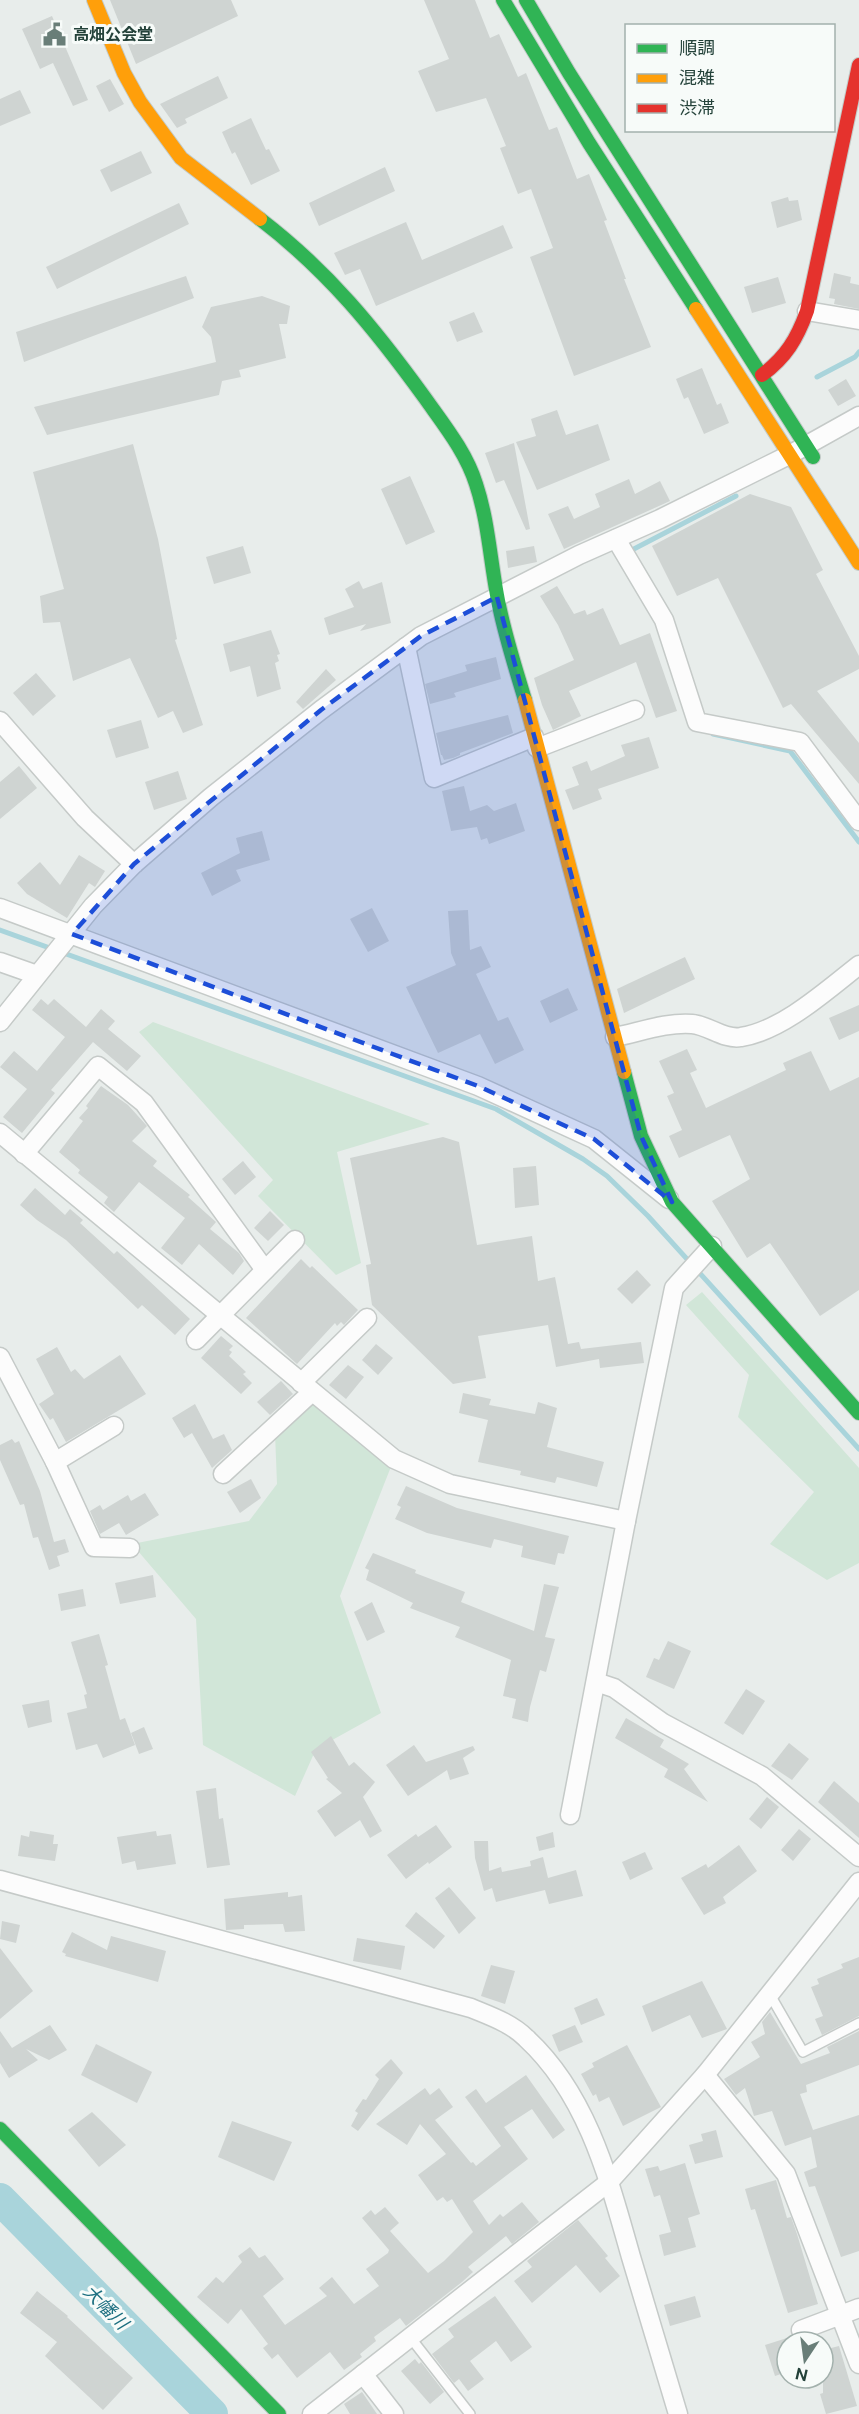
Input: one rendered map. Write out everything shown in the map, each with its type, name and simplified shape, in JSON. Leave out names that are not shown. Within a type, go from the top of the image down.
[{"type":"street","points":[[94,0],[124,73],[140,102],[180,158],[285,238],[353,304],[381,337],[456,441],[476,482],[488,531],[497,597],[641,1136],[672,1202],[707,1252],[859,1413]]},
{"type":"street","points":[[502,0],[555,90],[799,449],[818,464]]},
{"type":"street","points":[[526,0],[569,73],[762,375],[859,563]]},
{"type":"street","points":[[762,375],[784,360],[800,334],[807,311],[859,68]]},
{"type":"street","points":[[807,311],[859,320]]},
{"type":"street","points":[[0,1022],[93,906],[134,864],[211,797],[312,717],[421,636],[579,555],[799,449],[859,416]]},
{"type":"street","points":[[616,539],[664,620],[697,722],[800,741],[859,821]]},
{"type":"street","points":[[406,647],[434,778],[635,710]]},
{"type":"street","points":[[0,721],[85,818],[134,864]]},
{"type":"street","points":[[0,908],[69,937],[478,1086],[594,1139],[672,1202]]},
{"type":"street","points":[[0,962],[41,971]]},
{"type":"street","points":[[615,1038],[680,1024],[696,1024],[740,1038],[794,1014],[859,965]]},
{"type":"street","points":[[24,1154],[98,1066],[144,1103],[265,1270]]},
{"type":"street","points":[[0,1133],[394,1459],[450,1484],[626,1521]]},
{"type":"street","points":[[196,1340],[295,1240]]},
{"type":"street","points":[[570,1815],[626,1521],[674,1288],[707,1252]]},
{"type":"street","points":[[223,1474],[307,1387],[367,1318]]},
{"type":"street","points":[[0,1357],[55,1462],[94,1547],[130,1548]]},
{"type":"street","points":[[55,1462],[114,1426]]},
{"type":"street","points":[[596,1682],[614,1688],[663,1723],[762,1776],[859,1857]]},
{"type":"street","points":[[0,1880],[471,2008],[504,2021],[526,2037],[550,2064],[586,2121],[609,2182],[678,2414]]},
{"type":"street","points":[[312,2414],[609,2182],[705,2075],[859,1882]]},
{"type":"street","points":[[705,2075],[786,2174],[859,2364]]},
{"type":"street","points":[[0,2129],[279,2414]]},
{"type":"street","points":[[801,2330],[859,2308]]},
{"type":"street","points":[[363,2374],[394,2414]]},
{"type":"lane","points":[[769,1993],[803,2052],[859,2023]]},
{"type":"lane","points":[[410,2337],[470,2414]]},
{"type":"highlighted area","points":[[497,597],[641,1136],[672,1202],[594,1139],[478,1086],[72,934],[134,864],[321,710],[421,636]]},
{"type":"green space","points":[[153,1022],[430,1124],[337,1152],[361,1263],[336,1275],[258,1196],[273,1180],[139,1032]]},
{"type":"green space","points":[[702,1292],[859,1468],[859,1563],[827,1580],[770,1544],[814,1492],[738,1417],[749,1375],[686,1305]]},
{"type":"green space","points":[[306,1398],[394,1459],[340,1596],[381,1713],[316,1749],[295,1796],[203,1745],[196,1619],[132,1544],[249,1521],[277,1484],[275,1433]]},
{"type":"building","points":[[110,0],[231,0],[238,16],[136,64]]},
{"type":"building","points":[[424,0],[475,0],[490,38],[499,34],[518,77],[526,73],[549,130],[557,127],[577,179],[589,174],[607,220],[604,221],[626,279],[624,279],[651,347],[574,376],[530,257],[553,248],[531,189],[518,194],[500,148],[506,146],[486,98],[436,112],[418,71],[449,59]]},
{"type":"building","points":[[52,16],[88,100],[73,106],[53,63],[40,69],[22,29]]},
{"type":"building","points":[[218,76],[228,98],[185,119],[187,123],[177,128],[160,104]]},
{"type":"building","points":[[110,79],[124,104],[109,112],[96,86]]},
{"type":"building","points":[[20,90],[31,113],[0,126],[0,99]]},
{"type":"building","points":[[251,118],[266,150],[269,149],[280,171],[251,185],[235,152],[232,154],[222,132]]},
{"type":"building","points":[[141,151],[152,173],[111,192],[100,170]]},
{"type":"building","points":[[385,167],[395,191],[319,226],[309,203]]},
{"type":"building","points":[[788,197],[789,201],[798,200],[802,220],[777,228],[771,202]]},
{"type":"building","points":[[179,203],[189,224],[57,289],[46,267]]},
{"type":"building","points":[[406,222],[422,260],[503,225],[513,248],[376,306],[360,269],[345,275],[334,253]]},
{"type":"building","points":[[834,273],[851,277],[850,283],[859,285],[859,309],[834,304],[835,299],[829,298]]},
{"type":"building","points":[[186,276],[194,298],[24,362],[16,332]]},
{"type":"building","points":[[778,277],[786,303],[752,313],[744,287]]},
{"type":"building","points":[[262,296],[290,306],[287,324],[279,324],[286,358],[239,370],[241,377],[222,381],[219,395],[47,435],[34,407],[216,362],[211,337],[202,327],[211,307]]},
{"type":"building","points":[[474,312],[483,332],[457,342],[449,322]]},
{"type":"building","points":[[702,368],[717,405],[721,403],[729,423],[704,434],[688,397],[684,399],[676,379]]},
{"type":"building","points":[[846,379],[856,396],[838,406],[828,390]]},
{"type":"building","points":[[557,410],[566,435],[598,424],[610,460],[537,490],[516,442],[536,436],[531,419]]},
{"type":"building","points":[[514,443],[530,529],[526,530],[504,480],[496,483],[485,453]]},
{"type":"building","points":[[133,444],[158,539],[177,639],[175,640],[203,725],[183,733],[173,711],[158,718],[130,658],[73,681],[60,622],[43,623],[40,596],[64,589],[33,472]]},
{"type":"building","points":[[410,476],[435,532],[406,545],[381,489]]},
{"type":"building","points":[[629,479],[635,494],[660,481],[670,501],[564,549],[548,514],[568,506],[574,519],[600,507],[595,494]]},
{"type":"building","points":[[750,494],[791,507],[823,570],[816,574],[859,656],[859,669],[817,691],[859,743],[859,784],[791,704],[783,708],[718,578],[677,596],[652,546]]},
{"type":"building","points":[[243,546],[251,573],[214,584],[206,557]]},
{"type":"building","points":[[534,546],[537,562],[508,568],[506,551]]},
{"type":"building","points":[[359,581],[363,589],[382,582],[391,623],[360,631],[366,624],[329,635],[324,618],[354,607],[345,589]]},
{"type":"building","points":[[557,586],[574,614],[585,610],[587,615],[603,608],[620,645],[650,633],[677,711],[656,718],[636,662],[569,691],[581,716],[553,730],[534,678],[574,660],[558,625],[540,596]]},
{"type":"building","points":[[271,630],[280,654],[277,655],[279,661],[275,663],[281,689],[257,697],[250,666],[230,672],[223,644]]},
{"type":"building","points":[[496,657],[501,679],[454,693],[456,697],[430,704],[425,684],[467,671],[465,665]]},
{"type":"building","points":[[326,669],[336,680],[303,709],[296,702]]},
{"type":"building","points":[[36,673],[56,696],[33,716],[13,693]]},
{"type":"building","points":[[508,715],[513,733],[444,760],[436,733]]},
{"type":"building","points":[[141,720],[149,748],[116,758],[107,730]]},
{"type":"building","points":[[649,737],[659,768],[598,789],[602,799],[573,810],[565,790],[579,785],[572,767],[587,761],[591,771],[625,756],[621,745]]},
{"type":"building","points":[[19,766],[37,788],[0,819],[0,782]]},
{"type":"building","points":[[178,771],[187,799],[154,810],[145,782]]},
{"type":"building","points":[[464,786],[470,811],[487,805],[494,811],[516,803],[525,831],[489,844],[487,838],[481,840],[477,827],[451,831],[442,791]]},
{"type":"building","points":[[262,831],[270,860],[236,870],[241,881],[212,896],[201,873],[240,853],[236,838]]},
{"type":"building","points":[[79,855],[105,871],[95,887],[89,883],[67,918],[27,894],[17,883],[40,862],[60,885]]},
{"type":"building","points":[[372,908],[389,941],[368,952],[350,919]]},
{"type":"building","points":[[468,910],[470,950],[481,946],[491,967],[476,974],[498,1021],[508,1017],[524,1050],[495,1064],[480,1034],[438,1053],[406,987],[456,965],[451,953],[448,911]]},
{"type":"building","points":[[685,957],[695,979],[624,1013],[617,989]]},
{"type":"building","points":[[568,988],[578,1010],[550,1023],[540,1001]]},
{"type":"building","points":[[41,999],[48,1005],[54,999],[86,1027],[101,1009],[115,1021],[108,1029],[141,1056],[127,1071],[93,1042],[51,1090],[55,1093],[22,1133],[3,1117],[27,1089],[0,1067],[14,1051],[37,1071],[65,1037],[32,1010]]},
{"type":"building","points":[[859,1005],[859,1031],[839,1040],[829,1018]]},
{"type":"building","points":[[687,1049],[697,1070],[690,1073],[706,1108],[786,1070],[783,1063],[811,1051],[830,1091],[859,1077],[859,1290],[820,1316],[770,1243],[747,1258],[712,1201],[750,1179],[730,1135],[679,1158],[669,1136],[682,1130],[667,1096],[674,1093],[659,1061]]},
{"type":"building","points":[[101,1086],[128,1105],[147,1126],[132,1141],[157,1161],[153,1166],[190,1195],[188,1197],[216,1222],[210,1229],[239,1253],[244,1261],[233,1275],[199,1244],[182,1265],[161,1248],[185,1218],[139,1182],[114,1212],[104,1203],[108,1197],[78,1173],[80,1170],[59,1152],[83,1121],[79,1118]]},
{"type":"building","points":[[443,1137],[459,1142],[477,1245],[532,1236],[538,1281],[555,1277],[568,1344],[579,1342],[581,1349],[641,1342],[644,1363],[600,1368],[599,1359],[556,1367],[548,1325],[478,1336],[486,1378],[453,1384],[372,1305],[366,1265],[371,1264],[350,1158]]},
{"type":"building","points":[[243,1161],[256,1177],[235,1195],[222,1179]]},
{"type":"building","points":[[536,1166],[539,1205],[515,1208],[513,1168]]},
{"type":"building","points":[[35,1188],[65,1215],[70,1209],[83,1220],[80,1223],[114,1254],[117,1251],[190,1319],[175,1335],[142,1305],[138,1309],[66,1240],[20,1205]]},
{"type":"building","points":[[270,1211],[284,1225],[268,1241],[254,1228]]},
{"type":"building","points":[[301,1259],[310,1268],[312,1266],[358,1310],[344,1325],[341,1322],[337,1326],[335,1323],[297,1364],[246,1318]]},
{"type":"building","points":[[637,1270],[651,1285],[632,1304],[617,1289]]},
{"type":"building","points":[[221,1336],[233,1346],[229,1350],[232,1352],[229,1356],[246,1372],[243,1374],[252,1383],[241,1394],[201,1358]]},
{"type":"building","points":[[376,1344],[393,1358],[378,1375],[362,1360]]},
{"type":"building","points":[[57,1347],[71,1372],[75,1369],[84,1379],[120,1355],[146,1394],[66,1442],[53,1418],[50,1420],[39,1404],[54,1394],[36,1359]]},
{"type":"building","points":[[348,1365],[364,1377],[346,1399],[329,1385]]},
{"type":"building","points":[[281,1381],[293,1394],[270,1415],[257,1402]]},
{"type":"building","points":[[463,1393],[491,1399],[489,1405],[535,1414],[538,1402],[557,1408],[547,1447],[604,1462],[597,1487],[557,1477],[555,1483],[520,1475],[521,1471],[478,1462],[488,1420],[459,1413]]},
{"type":"building","points":[[195,1404],[213,1439],[224,1434],[232,1450],[212,1468],[192,1433],[184,1438],[172,1418]]},
{"type":"building","points":[[12,1439],[15,1443],[19,1441],[40,1491],[54,1542],[65,1539],[69,1552],[57,1556],[60,1566],[49,1570],[38,1537],[33,1538],[24,1504],[20,1505],[0,1460],[0,1445]]},
{"type":"building","points":[[251,1479],[261,1498],[240,1513],[227,1492]]},
{"type":"building","points":[[406,1486],[457,1508],[569,1536],[564,1554],[558,1553],[555,1565],[521,1557],[523,1546],[494,1539],[491,1548],[427,1533],[395,1519],[401,1507],[397,1505]]},
{"type":"building","points":[[145,1493],[159,1515],[126,1535],[119,1523],[100,1534],[90,1511],[100,1505],[103,1510],[128,1495],[131,1501]]},
{"type":"building","points":[[373,1553],[416,1570],[415,1573],[465,1592],[461,1602],[534,1631],[544,1584],[559,1587],[545,1637],[555,1639],[546,1672],[540,1670],[528,1722],[512,1718],[516,1699],[503,1696],[511,1660],[455,1637],[460,1627],[410,1608],[413,1603],[366,1580],[369,1570],[365,1568]]},
{"type":"building","points":[[153,1575],[156,1597],[120,1604],[115,1583]]},
{"type":"building","points":[[83,1589],[86,1606],[61,1611],[58,1594]]},
{"type":"building","points":[[372,1602],[385,1632],[367,1641],[354,1612]]},
{"type":"building","points":[[99,1634],[120,1720],[125,1718],[135,1745],[103,1758],[97,1744],[76,1750],[67,1713],[87,1708],[84,1695],[87,1694],[71,1642]]},
{"type":"building","points":[[668,1641],[691,1651],[674,1689],[646,1677],[654,1658],[659,1660]]},
{"type":"building","points":[[746,1689],[765,1701],[743,1735],[724,1723]]},
{"type":"building","points":[[49,1700],[52,1722],[28,1728],[22,1705]]},
{"type":"building","points":[[626,1718],[664,1740],[660,1747],[689,1764],[684,1769],[708,1802],[664,1777],[668,1769],[615,1738]]},
{"type":"building","points":[[144,1727],[153,1749],[139,1754],[131,1733]]},
{"type":"building","points":[[331,1736],[349,1766],[354,1762],[375,1782],[363,1797],[382,1831],[370,1838],[360,1820],[335,1837],[317,1811],[342,1793],[326,1779],[328,1778],[311,1752]]},
{"type":"building","points":[[789,1743],[809,1759],[792,1780],[771,1766]]},
{"type":"building","points":[[414,1745],[426,1762],[473,1746],[475,1750],[463,1758],[469,1774],[450,1780],[447,1770],[408,1796],[386,1765]]},
{"type":"building","points":[[834,1781],[859,1803],[859,1838],[818,1802]]},
{"type":"building","points":[[216,1788],[219,1819],[223,1818],[230,1865],[207,1868],[196,1791]]},
{"type":"building","points":[[767,1797],[779,1807],[761,1829],[749,1819]]},
{"type":"building","points":[[436,1825],[452,1847],[406,1879],[387,1855],[416,1834],[418,1837]]},
{"type":"building","points":[[799,1829],[811,1839],[793,1861],[781,1850]]},
{"type":"building","points":[[30,1831],[54,1835],[53,1844],[58,1844],[55,1861],[18,1856],[21,1835],[29,1837]]},
{"type":"building","points":[[156,1831],[157,1836],[171,1834],[176,1864],[137,1870],[135,1861],[122,1864],[117,1837]]},
{"type":"building","points":[[553,1832],[555,1847],[539,1851],[536,1837]]},
{"type":"building","points":[[474,1841],[488,1841],[489,1871],[501,1867],[502,1872],[531,1866],[530,1861],[543,1857],[548,1878],[576,1870],[583,1896],[549,1904],[545,1890],[496,1902],[492,1888],[484,1891],[475,1858]]},
{"type":"building","points":[[739,1845],[757,1871],[723,1897],[726,1903],[704,1915],[681,1878],[706,1864],[708,1868]]},
{"type":"building","points":[[645,1852],[653,1869],[630,1880],[622,1862]]},
{"type":"building","points":[[449,1887],[476,1918],[459,1934],[435,1898]]},
{"type":"building","points":[[288,1892],[288,1897],[302,1895],[305,1931],[285,1932],[283,1924],[244,1925],[244,1929],[226,1930],[224,1899]]},
{"type":"building","points":[[416,1912],[445,1936],[434,1949],[405,1926]]},
{"type":"building","points":[[2,1921],[20,1925],[16,1943],[0,1939]]},
{"type":"building","points":[[72,1932],[107,1950],[111,1936],[166,1951],[158,1982],[65,1956],[66,1954],[62,1952]]},
{"type":"building","points":[[357,1938],[405,1946],[401,1970],[353,1961]]},
{"type":"building","points":[[0,1948],[33,1991],[0,2019]]},
{"type":"building","points":[[859,1957],[859,2016],[822,2035],[815,2019],[823,2016],[811,1987],[819,1984],[817,1979],[843,1968],[841,1964]]},
{"type":"building","points":[[491,1965],[515,1971],[505,2004],[481,1996]]},
{"type":"building","points":[[702,1981],[727,2029],[702,2038],[690,2015],[652,2032],[642,2006]]},
{"type":"building","points":[[597,1998],[605,2015],[581,2025],[574,2008]]},
{"type":"building","points":[[770,2012],[801,2064],[830,2053],[827,2047],[859,2031],[859,2065],[806,2085],[807,2092],[800,2094],[813,2130],[859,2115],[859,2251],[841,2257],[815,2186],[809,2187],[804,2172],[817,2167],[811,2137],[785,2146],[772,2111],[754,2116],[745,2088],[736,2095],[724,2079],[760,2057],[751,2042],[765,2034],[762,2022]]},
{"type":"building","points":[[50,2025],[67,2050],[49,2060],[26,2049],[38,2060],[9,2078],[0,2063],[0,2031],[12,2048]]},
{"type":"building","points":[[575,2025],[583,2042],[559,2052],[552,2035]]},
{"type":"building","points":[[96,2044],[152,2072],[137,2103],[81,2075]]},
{"type":"building","points":[[627,2045],[661,2107],[623,2126],[609,2097],[599,2102],[596,2094],[593,2096],[581,2074],[594,2067],[592,2063]]},
{"type":"building","points":[[391,2059],[403,2073],[358,2131],[351,2126],[358,2113],[355,2111],[363,2099],[366,2100],[379,2079],[375,2075]]},
{"type":"building","points":[[526,2075],[565,2130],[553,2139],[532,2109],[504,2127],[528,2159],[473,2201],[489,2225],[500,2214],[503,2217],[522,2202],[539,2222],[512,2244],[506,2236],[468,2267],[473,2272],[462,2282],[406,2326],[400,2318],[374,2337],[376,2341],[360,2354],[362,2357],[344,2370],[330,2352],[297,2378],[278,2354],[272,2359],[263,2348],[268,2344],[241,2309],[228,2324],[197,2297],[216,2277],[223,2283],[242,2262],[238,2256],[250,2247],[259,2258],[265,2255],[284,2279],[263,2296],[285,2325],[327,2296],[319,2288],[332,2277],[354,2304],[379,2286],[366,2269],[389,2250],[362,2218],[371,2210],[375,2215],[385,2207],[399,2223],[390,2231],[428,2273],[444,2261],[473,2232],[452,2199],[447,2202],[443,2197],[437,2201],[418,2175],[446,2154],[420,2124],[407,2145],[376,2124],[425,2088],[430,2095],[439,2088],[453,2107],[435,2120],[476,2166],[501,2146],[465,2097],[476,2089],[486,2103]]},
{"type":"building","points":[[92,2112],[126,2145],[99,2167],[68,2130]]},
{"type":"building","points":[[232,2121],[292,2142],[274,2181],[218,2157]]},
{"type":"building","points":[[716,2130],[723,2157],[695,2164],[689,2145],[703,2141],[701,2134]]},
{"type":"building","points":[[685,2163],[700,2214],[688,2218],[696,2247],[664,2256],[659,2235],[671,2232],[660,2195],[654,2197],[645,2169],[658,2166],[660,2171]]},
{"type":"building","points":[[776,2180],[787,2218],[791,2217],[797,2234],[818,2304],[788,2313],[755,2209],[751,2210],[745,2189]]},
{"type":"building","points":[[578,2220],[608,2256],[605,2258],[620,2276],[600,2293],[576,2265],[532,2303],[514,2281],[532,2267],[527,2261]]},
{"type":"building","points":[[37,2291],[68,2316],[133,2378],[103,2410],[45,2356],[57,2342],[20,2313]]},
{"type":"building","points":[[495,2296],[532,2347],[511,2362],[496,2341],[470,2361],[484,2379],[468,2391],[459,2379],[454,2383],[432,2354],[454,2337],[448,2329]]},
{"type":"building","points":[[695,2296],[701,2317],[670,2326],[664,2305]]},
{"type":"building","points":[[775,2342],[775,2376],[765,2345]]},
{"type":"building","points":[[839,2346],[857,2406],[826,2414],[820,2394],[823,2390],[835,2390],[835,2347]]},
{"type":"building","points":[[415,2359],[419,2364],[421,2362],[444,2392],[430,2404],[401,2371]]},
{"type":"building","points":[[362,2392],[377,2414],[350,2414],[344,2404]]},
{"type":"waterway","points":[[817,377],[855,357],[859,352]]},
{"type":"waterway","points":[[630,551],[736,496]]},
{"type":"waterway","points":[[713,734],[790,751],[859,842]]},
{"type":"waterway","points":[[0,930],[496,1109],[583,1159],[607,1176],[648,1216],[859,1449]]},
{"type":"waterway","name":"大幡川","points":[[0,2199],[212,2414]]},
{"type":"traffic: fast","points":[[503,0],[589,143],[696,309]]},
{"type":"traffic: fast","points":[[526,0],[569,73],[813,457]]},
{"type":"traffic: fast","points":[[260,219],[329,280],[369,325],[447,429],[460,450],[472,472],[480,498],[500,608],[509,648],[525,700]]},
{"type":"traffic: fast","points":[[624,1072],[641,1136],[672,1202],[859,1413]]},
{"type":"traffic: fast","points":[[0,2129],[279,2414]]},
{"type":"traffic: slow","points":[[94,0],[124,73],[140,102],[181,158],[260,219]]},
{"type":"traffic: slow","points":[[696,309],[859,563]]},
{"type":"traffic: slow","points":[[525,700],[624,1072]]},
{"type":"traffic: jam","points":[[762,375],[790,347],[807,311],[859,65]]},
{"type":"place","name":"高畑公会堂","points":[[55,34]]}]
